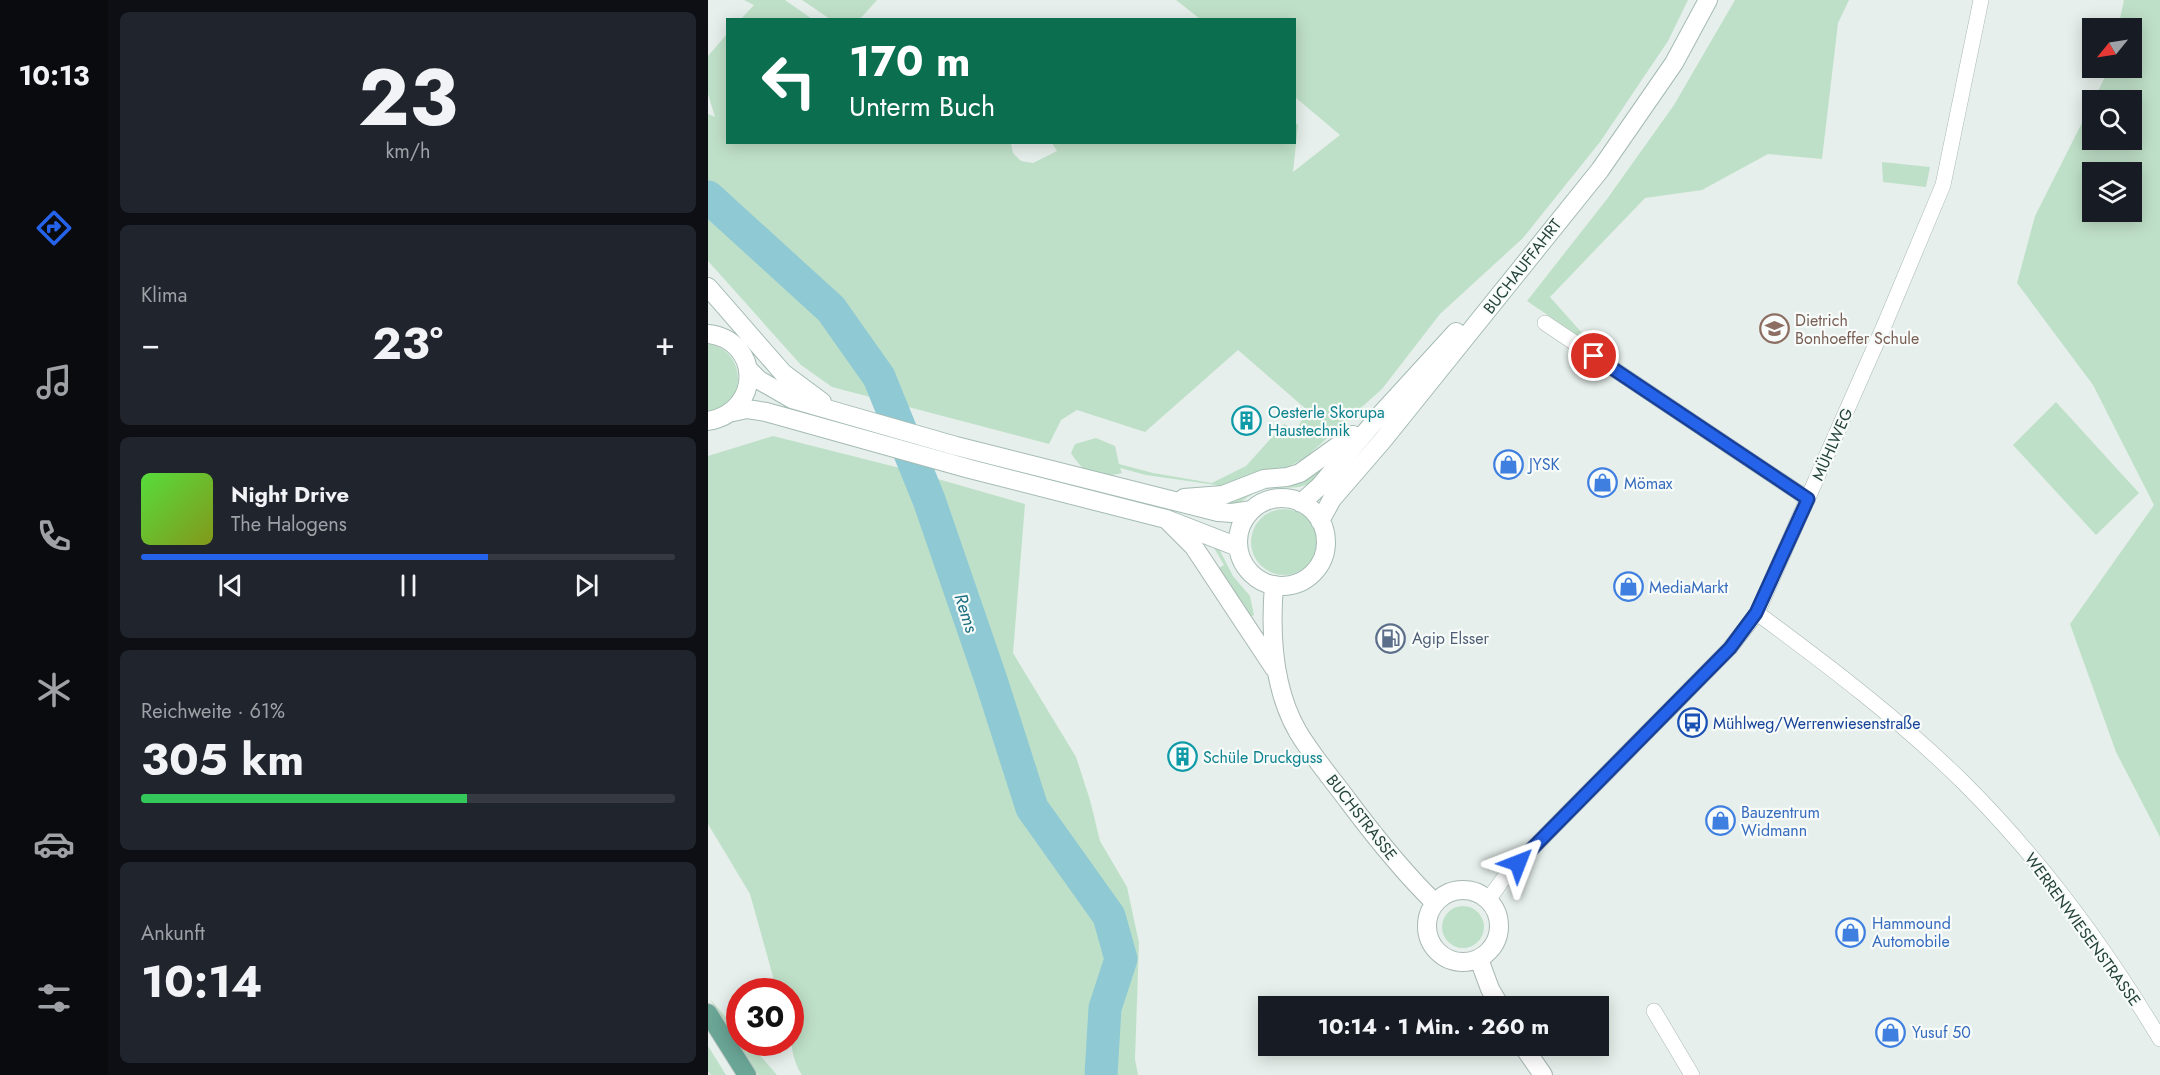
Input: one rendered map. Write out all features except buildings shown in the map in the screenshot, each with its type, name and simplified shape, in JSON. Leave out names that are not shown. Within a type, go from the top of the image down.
[{"type":"main road","name":"BUCHAUFFAHRT","points":[[1320,521],[1332,499],[1383,440],[1483,309],[1600,170],[1674,63],[1708,0]]},
{"type":"main road","points":[[708,287],[783,373],[836,412]]},
{"type":"main road","points":[[1301,503],[1319,488],[1380,414],[1483,309]]},
{"type":"main road","points":[[708,319],[716,336],[739,351],[748,369],[749,381],[746,392],[741,403],[733,412]]},
{"type":"main road","points":[[748,369],[766,385],[792,399],[956,446],[1218,512],[1232,513],[1252,510]]},
{"type":"main road","points":[[708,421],[747,409],[766,412],[852,438],[1166,519],[1238,547]]},
{"type":"main road","points":[[1169,499],[1223,495],[1264,479],[1287,477],[1300,472],[1344,443],[1380,414]]},
{"type":"main road","points":[[1288,499],[1301,503],[1309,507],[1320,521],[1325,533],[1323,558],[1308,577],[1298,583],[1286,586],[1261,581],[1250,572],[1242,560],[1238,547],[1241,526],[1252,510],[1263,502],[1288,499]]},
{"type":"main road","points":[[1166,519],[1194,548],[1277,672]]},
{"type":"main road","name":"BUCHSTRASSE","points":[[1274,585],[1272,628],[1277,672],[1282,692],[1297,729],[1310,751],[1386,850],[1435,903]]},
{"type":"main road","points":[[1461,890],[1479,893],[1488,900],[1499,920],[1499,932],[1488,952],[1479,959],[1460,962],[1442,955],[1435,948],[1427,931],[1430,912],[1435,903],[1444,895],[1461,890]]},
{"type":"main road","points":[[1479,959],[1494,996]]},
{"type":"main road","points":[[708,1013],[747,1075]]},
{"type":"main road","points":[[1530,1056],[1543,1075]]},
{"type":"street","name":"MÜHLWEG","points":[[1488,900],[1518,863],[1730,648],[1756,613],[1884,326],[1943,185],[1981,0]]},
{"type":"street","points":[[1545,322],[1808,499]]},
{"type":"street","name":"WERRENWIESENSTRASSE","points":[[1756,613],[1878,705],[1972,792],[2034,860],[2071,907],[2160,1039]]},
{"type":"street","points":[[1654,1011],[1692,1075]]},
{"type":"green space","points":[[744,0],[785,0],[811,18],[742,18],[754,5]]},
{"type":"green space","points":[[802,0],[877,0],[861,18],[829,18]]},
{"type":"green space","points":[[1176,0],[1688,0],[1668,41],[1600,142],[1523,238],[1440,314],[1382,389],[1305,458],[1284,469],[1251,474],[1218,487],[1146,475],[1120,468],[1122,473],[1105,476],[1092,474],[1082,467],[1071,453],[1075,444],[1096,438],[1115,446],[1119,464],[1153,473],[1212,483],[1246,466],[1284,424],[1296,431],[1307,410],[1238,350],[1145,432],[1077,410],[1061,420],[1049,444],[832,387],[801,365],[708,261],[708,114],[715,117],[708,94],[708,56],[726,35],[726,144],[1011,144],[1013,153],[1021,161],[1033,163],[1057,151],[1053,144],[1296,144],[1293,172],[1340,135],[1296,98],[1296,18],[1199,18]]},
{"type":"green space","points":[[1735,0],[1849,0],[1838,23],[1822,159],[1768,154],[1702,190],[1645,198],[1550,297],[1582,333],[1580,337],[1527,301],[1607,199],[1674,105]]},
{"type":"green space","points":[[2124,0],[2160,0],[2160,837],[2116,752],[2070,624],[2154,505],[2093,385],[2017,283],[2035,216],[2082,123],[2082,150],[2142,150],[2142,90],[2099,90],[2104,78],[2142,78],[2142,18],[2120,18]]},
{"type":"green space","points":[[1882,162],[1930,167],[1926,187],[1883,182]]},
{"type":"green space","points":[[708,344],[721,348],[730,356],[736,367],[738,378],[736,390],[730,400],[721,407],[708,411]]},
{"type":"green space","points":[[2056,402],[2139,493],[2096,535],[2013,445]]},
{"type":"green space","points":[[773,436],[896,467],[1025,504],[1013,653],[1076,757],[1100,841],[1127,887],[1139,943],[1135,1059],[1138,1075],[802,1075],[794,1056],[804,1056],[804,978],[773,978],[750,894],[708,824],[708,456]]},
{"type":"green space","points":[[1337,450],[1321,474],[1305,485],[1265,489],[1236,505],[1203,500]]},
{"type":"green space","points":[[1284,509],[1297,511],[1307,519],[1315,529],[1317,542],[1315,555],[1307,565],[1297,573],[1284,575],[1271,573],[1261,565],[1253,555],[1251,542],[1253,529],[1261,519],[1271,511]]},
{"type":"green space","points":[[1210,541],[1216,543],[1233,576],[1250,596],[1254,615],[1250,617],[1217,569],[1224,565]]},
{"type":"green space","points":[[1463,906],[1471,907],[1478,912],[1483,919],[1483,935],[1478,942],[1471,947],[1463,948],[1455,947],[1448,942],[1443,935],[1442,927],[1443,919],[1448,912],[1455,907]]},
{"type":"green space","points":[[710,999],[726,1017],[726,1024]]},
{"type":"green space","points":[[708,1046],[726,1075],[711,1075],[708,1071]]},
{"type":"green space","points":[[746,1056],[760,1056],[777,1075],[758,1075]]},
{"type":"waterway","name":"Rems","points":[[708,197],[831,309],[879,377],[929,500],[1032,808],[1109,916],[1121,959],[1105,1008],[1101,1075]]},
{"type":"place","name":"Dietrich Bonhoeffer Schule","points":[[1774,329]]},
{"type":"place","name":"Oesterle Skorupa Haustechnik","points":[[1247,421]]},
{"type":"place","name":"JYSK","points":[[1508,464]]},
{"type":"place","name":"Mömax","points":[[1603,483]]},
{"type":"place","name":"MediaMarkt","points":[[1628,587]]},
{"type":"place","name":"Agip Elsser","points":[[1391,638]]},
{"type":"place","name":"Mühlweg/Werrenwiesenstraße","points":[[1692,723]]},
{"type":"place","name":"Schüle Druckguss","points":[[1182,757]]},
{"type":"place","name":"Bauzentrum Widmann","points":[[1720,821]]},
{"type":"place","name":"Hammound Automobile","points":[[1851,932]]},
{"type":"place","name":"Yusuf 50","points":[[1891,1032]]},
{"type":"route","points":[[1518,863],[1730,648],[1756,613],[1808,499],[1594,356]]}]
